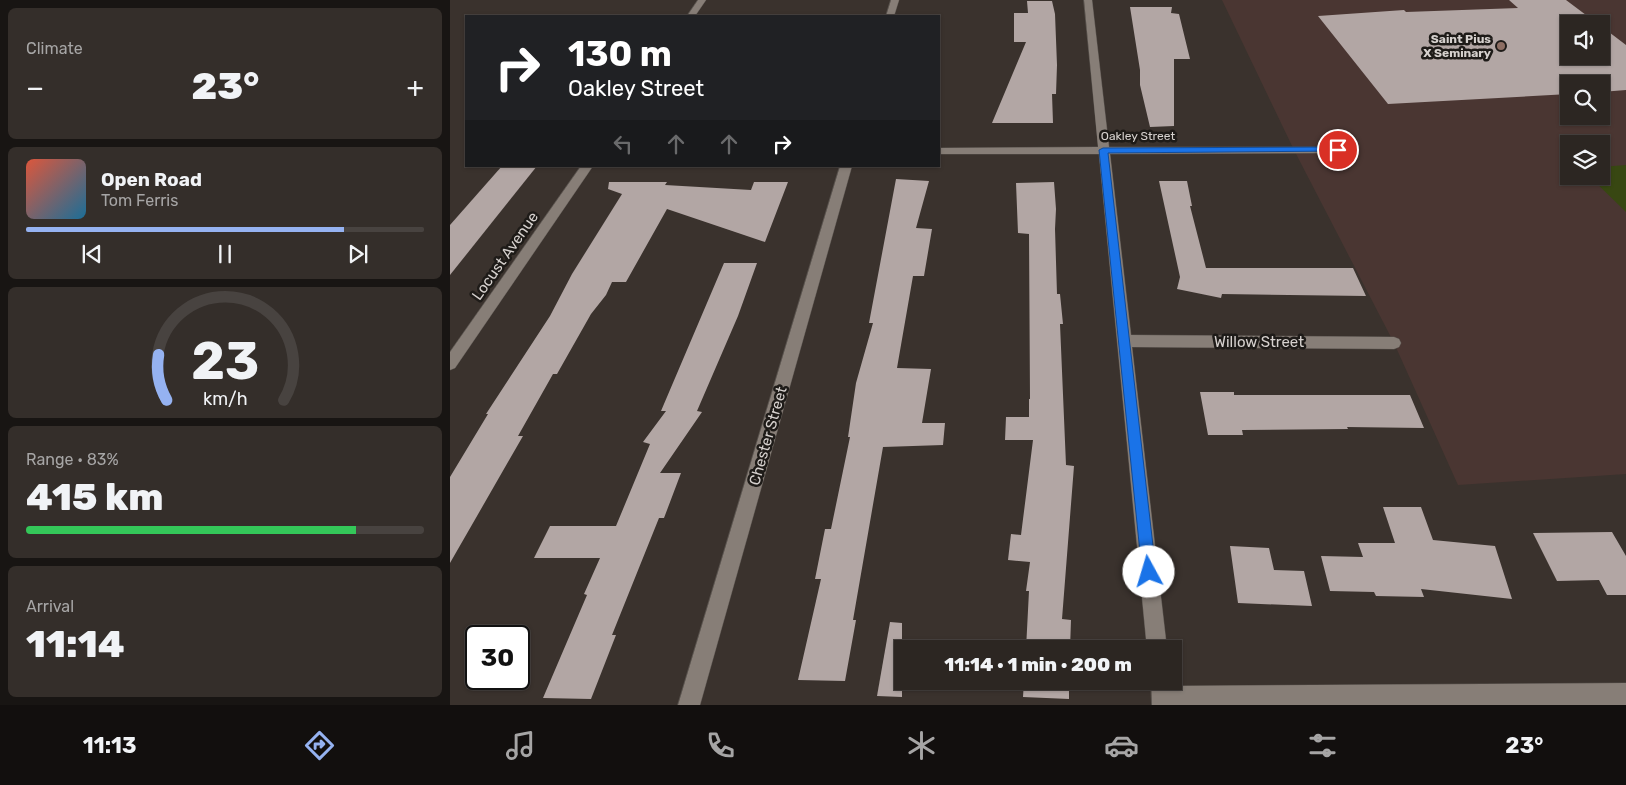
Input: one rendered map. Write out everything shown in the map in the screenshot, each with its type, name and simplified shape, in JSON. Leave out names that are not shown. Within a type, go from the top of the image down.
[{"type":"street","points":[[692,15],[702,0]]},
{"type":"street","points":[[890,15],[895,0]]},
{"type":"street","points":[[1088,0],[1156,640]]},
{"type":"street","name":"Oakley Street","points":[[940,150],[1338,150]]},
{"type":"street","name":"Locust Avenue","points":[[450,364],[586,167]]},
{"type":"street","name":"Chester Street","points":[[689,705],[846,167]]},
{"type":"street","name":"Willow Street","points":[[1124,341],[1394,343]]},
{"type":"street","points":[[1162,694],[1626,694]]},
{"type":"shaded area","points":[[1222,0],[1626,0],[1626,474],[1458,485],[1394,343],[1294,150]]},
{"type":"green space","points":[[1626,165],[1626,212],[1598,185],[1610,185],[1610,166]]},
{"type":"building","points":[[1509,0],[1566,0],[1586,15],[1560,15],[1560,65],[1610,65],[1610,33],[1626,45],[1626,90],[1610,91],[1610,75],[1560,75],[1560,94],[1388,104],[1318,16],[1404,10],[1406,12],[1518,8]]},
{"type":"building","points":[[1027,1],[1052,1],[1055,14],[1057,65],[1056,94],[1052,94],[1053,123],[992,123],[1026,42],[1014,42],[1014,13],[1028,13]]},
{"type":"building","points":[[1130,7],[1172,7],[1171,13],[1179,14],[1190,59],[1174,59],[1174,126],[1150,127],[1140,85],[1140,70]]},
{"type":"building","points":[[501,167],[536,167],[450,275],[450,225]]},
{"type":"building","points":[[896,179],[929,181],[916,228],[932,229],[924,276],[913,276],[897,368],[931,369],[922,423],[945,423],[943,445],[883,447],[853,620],[856,620],[845,681],[798,680],[821,579],[815,579],[825,529],[831,529],[850,437],[848,437],[856,383],[873,323],[869,323]]},
{"type":"building","points":[[1159,181],[1187,181],[1192,206],[1190,206],[1206,268],[1353,268],[1366,296],[1222,294],[1221,298],[1177,289],[1180,277]]},
{"type":"building","points":[[609,182],[667,182],[665,185],[751,190],[754,182],[788,182],[765,242],[667,209],[626,282],[612,282],[606,295],[591,314],[557,374],[553,374],[518,436],[523,436],[450,563],[450,477],[488,414],[486,414],[550,316],[572,274],[622,194],[608,189]]},
{"type":"building","points":[[1054,182],[1057,294],[1060,294],[1063,324],[1060,324],[1066,465],[1074,466],[1062,619],[1071,620],[1070,640],[1026,640],[1029,591],[1026,591],[1030,562],[1008,560],[1011,534],[1021,535],[1033,440],[1005,440],[1006,417],[1029,417],[1030,399],[1029,234],[1018,233],[1016,183]]},
{"type":"building","points":[[724,263],[757,263],[738,316],[697,411],[702,412],[660,473],[681,473],[664,518],[659,518],[612,635],[616,635],[591,699],[543,698],[587,595],[584,594],[600,558],[534,558],[550,526],[616,526],[650,444],[643,442],[666,411],[661,411]]},
{"type":"building","points":[[1200,392],[1234,392],[1234,395],[1410,395],[1424,428],[1347,427],[1348,429],[1242,430],[1243,435],[1208,435]]},
{"type":"building","points":[[1383,507],[1421,507],[1433,540],[1495,546],[1512,599],[1421,589],[1424,597],[1376,596],[1374,592],[1330,591],[1321,556],[1363,557],[1358,543],[1395,543]]},
{"type":"building","points":[[1612,532],[1626,556],[1626,595],[1607,595],[1599,580],[1557,581],[1533,533]]},
{"type":"building","points":[[1230,546],[1269,548],[1274,570],[1304,571],[1312,606],[1238,603]]},
{"type":"building","points":[[890,622],[902,623],[902,640],[894,640],[894,690],[902,690],[902,697],[877,696]]},
{"type":"building","points":[[1023,690],[1069,690],[1069,699],[1023,697]]},
{"type":"place","name":"Saint Pius X Seminary","points":[[1501,46]]},
{"type":"route","points":[[1149,572],[1103,150],[1338,150]]}]
